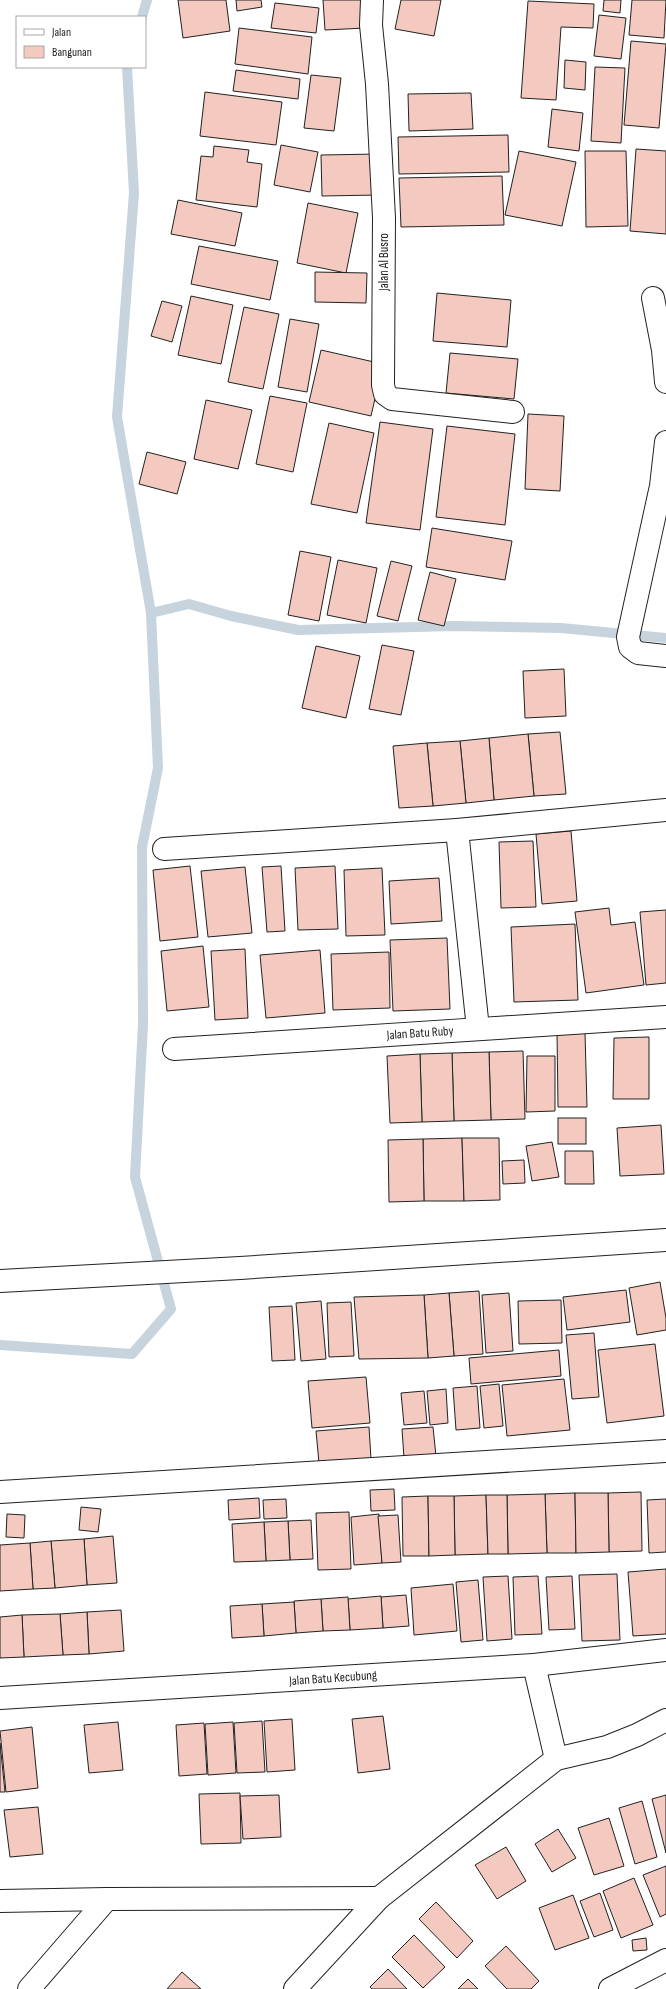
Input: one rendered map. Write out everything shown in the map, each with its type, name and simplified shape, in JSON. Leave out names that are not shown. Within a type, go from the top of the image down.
[{"type":"street","name":"Jalan Al Busro","points":[[372,0],[370,25],[377,84],[384,218],[383,385],[385,394],[392,399],[513,412]]},
{"type":"street","points":[[653,298],[663,350],[666,382]]},
{"type":"street","points":[[666,442],[661,486],[630,627],[630,647],[638,653],[666,656]]},
{"type":"street","points":[[164,849],[457,830],[666,810]]},
{"type":"street","points":[[457,830],[478,1029]]},
{"type":"street","name":"Jalan Batu Ruby","points":[[174,1049],[666,1017]]},
{"type":"street","points":[[4,1280],[240,1268],[666,1240]]},
{"type":"street","points":[[0,1492],[666,1451]]},
{"type":"street","name":"Jalan Batu Kecubung","points":[[0,1698],[534,1665],[666,1650]]},
{"type":"street","points":[[534,1665],[556,1759]]},
{"type":"street","points":[[295,1989],[380,1898],[556,1759],[607,1748],[666,1720]]},
{"type":"street","points":[[0,1901],[380,1898]]},
{"type":"street","points":[[29,1989],[107,1899]]},
{"type":"street","points":[[610,1989],[666,1960]]},
{"type":"building","points":[[178,0],[226,0],[230,31],[183,38]]},
{"type":"building","points":[[236,0],[261,0],[262,7],[237,11]]},
{"type":"building","points":[[323,0],[363,0],[365,28],[325,30]]},
{"type":"building","points":[[401,0],[441,0],[434,36],[395,29]]},
{"type":"building","points":[[604,0],[621,0],[620,13],[603,11]]},
{"type":"building","points":[[632,0],[666,0],[664,38],[629,35]]},
{"type":"building","points":[[528,1],[594,4],[593,28],[561,27],[556,100],[521,98]]},
{"type":"building","points":[[275,3],[319,8],[316,33],[271,28]]},
{"type":"building","points":[[599,15],[626,18],[621,59],[594,56]]},
{"type":"building","points":[[239,28],[312,37],[308,74],[235,64]]},
{"type":"building","points":[[631,41],[666,44],[659,128],[624,125]]},
{"type":"building","points":[[565,60],[586,62],[585,90],[564,88]]},
{"type":"building","points":[[595,67],[625,68],[621,143],[591,141]]},
{"type":"building","points":[[236,70],[300,79],[298,99],[233,91]]},
{"type":"building","points":[[311,75],[341,78],[334,131],[304,128]]},
{"type":"building","points":[[205,92],[282,102],[276,145],[200,136]]},
{"type":"building","points":[[471,93],[473,129],[409,131],[408,94]]},
{"type":"building","points":[[552,109],[583,113],[579,151],[548,147]]},
{"type":"building","points":[[508,135],[509,172],[399,174],[398,137]]},
{"type":"building","points":[[281,145],[318,152],[310,192],[274,185]]},
{"type":"building","points":[[214,146],[249,150],[247,162],[262,164],[257,207],[196,200],[201,156],[213,157]]},
{"type":"building","points":[[636,149],[666,151],[666,234],[630,231]]},
{"type":"building","points":[[519,151],[576,162],[562,226],[505,215]]},
{"type":"building","points":[[585,151],[626,151],[628,226],[586,227]]},
{"type":"building","points":[[378,154],[379,195],[322,196],[321,155]]},
{"type":"building","points":[[502,176],[504,225],[401,227],[399,178]]},
{"type":"building","points":[[178,200],[242,213],[235,246],[171,234]]},
{"type":"building","points":[[308,203],[358,213],[346,273],[297,263]]},
{"type":"building","points":[[199,246],[278,261],[270,300],[191,284]]},
{"type":"building","points":[[315,272],[367,273],[366,303],[315,302]]},
{"type":"building","points":[[437,293],[511,300],[507,347],[433,341]]},
{"type":"building","points":[[191,296],[233,305],[221,364],[178,355]]},
{"type":"building","points":[[162,301],[182,306],[172,342],[151,336]]},
{"type":"building","points":[[244,307],[279,314],[263,389],[228,382]]},
{"type":"building","points":[[290,319],[319,324],[307,392],[278,387]]},
{"type":"building","points":[[321,350],[383,364],[371,416],[309,402]]},
{"type":"building","points":[[450,353],[518,359],[514,399],[446,393]]},
{"type":"building","points":[[270,396],[307,403],[293,472],[256,464]]},
{"type":"building","points":[[206,400],[252,410],[238,469],[194,459]]},
{"type":"building","points":[[528,414],[564,416],[560,491],[525,489]]},
{"type":"building","points":[[380,422],[433,429],[420,530],[366,523]]},
{"type":"building","points":[[329,423],[374,433],[357,513],[311,504]]},
{"type":"building","points":[[447,426],[515,434],[505,525],[436,517]]},
{"type":"building","points":[[147,452],[186,462],[177,494],[139,484]]},
{"type":"building","points":[[432,528],[512,541],[505,580],[426,567]]},
{"type":"building","points":[[300,551],[331,557],[319,621],[288,615]]},
{"type":"building","points":[[338,560],[377,568],[366,623],[327,615]]},
{"type":"building","points":[[391,561],[412,566],[398,621],[377,616]]},
{"type":"building","points":[[430,572],[456,579],[444,626],[418,620]]},
{"type":"building","points":[[382,645],[414,651],[401,715],[369,709]]},
{"type":"building","points":[[316,646],[360,656],[346,718],[302,708]]},
{"type":"building","points":[[564,669],[566,716],[525,718],[523,671]]},
{"type":"building","points":[[560,732],[566,794],[534,796],[528,734]]},
{"type":"building","points":[[528,734],[534,796],[494,800],[489,738]]},
{"type":"building","points":[[489,738],[494,800],[466,803],[460,741]]},
{"type":"building","points":[[460,741],[466,803],[433,806],[427,743]]},
{"type":"building","points":[[427,743],[433,806],[399,808],[393,746]]},
{"type":"building","points":[[571,831],[577,901],[542,904],[536,834]]},
{"type":"building","points":[[533,841],[536,907],[501,908],[499,842]]},
{"type":"building","points":[[190,866],[198,937],[160,941],[153,870]]},
{"type":"building","points":[[281,866],[285,931],[267,932],[262,867]]},
{"type":"building","points":[[335,866],[338,929],[298,930],[295,868]]},
{"type":"building","points":[[245,867],[252,933],[208,937],[201,871]]},
{"type":"building","points":[[382,868],[385,935],[346,936],[344,870]]},
{"type":"building","points":[[439,878],[442,921],[391,924],[389,881]]},
{"type":"building","points":[[609,908],[611,925],[635,922],[644,985],[586,993],[575,912]]},
{"type":"building","points":[[666,910],[666,983],[646,985],[640,912]]},
{"type":"building","points":[[575,924],[578,1000],[514,1002],[511,927]]},
{"type":"building","points":[[447,938],[450,1009],[393,1011],[390,940]]},
{"type":"building","points":[[203,946],[209,1007],[167,1011],[161,951]]},
{"type":"building","points":[[245,949],[248,1018],[215,1020],[211,951]]},
{"type":"building","points":[[320,950],[325,1013],[266,1018],[260,955]]},
{"type":"building","points":[[389,952],[390,1008],[333,1010],[331,954]]},
{"type":"building","points":[[557,1032],[585,1032],[587,1107],[558,1107]]},
{"type":"building","points":[[649,1037],[649,1099],[613,1099],[614,1038]]},
{"type":"building","points":[[523,1051],[525,1119],[491,1120],[489,1052]]},
{"type":"building","points":[[489,1052],[491,1120],[454,1121],[452,1053]]},
{"type":"building","points":[[452,1053],[454,1121],[422,1122],[420,1054]]},
{"type":"building","points":[[420,1054],[422,1122],[390,1123],[387,1056]]},
{"type":"building","points":[[527,1056],[555,1056],[555,1111],[526,1112]]},
{"type":"building","points":[[558,1118],[586,1118],[586,1144],[558,1144]]},
{"type":"building","points":[[661,1125],[664,1174],[620,1176],[617,1128]]},
{"type":"building","points":[[462,1138],[464,1201],[424,1201],[423,1139]]},
{"type":"building","points":[[462,1138],[499,1138],[500,1200],[464,1201]]},
{"type":"building","points":[[423,1139],[424,1201],[389,1202],[388,1140]]},
{"type":"building","points":[[552,1142],[559,1177],[532,1181],[526,1146]]},
{"type":"building","points":[[565,1151],[593,1151],[594,1184],[565,1184]]},
{"type":"building","points":[[524,1160],[525,1183],[503,1184],[502,1161]]},
{"type":"building","points":[[660,1282],[666,1318],[666,1330],[637,1335],[629,1288]]},
{"type":"building","points":[[626,1290],[630,1322],[567,1330],[563,1297]]},
{"type":"building","points":[[479,1291],[483,1354],[454,1356],[449,1293]]},
{"type":"building","points":[[449,1293],[454,1356],[428,1358],[424,1295]]},
{"type":"building","points":[[509,1293],[513,1351],[486,1353],[482,1295]]},
{"type":"building","points":[[424,1295],[428,1358],[359,1359],[354,1297]]},
{"type":"building","points":[[561,1300],[562,1343],[519,1344],[518,1301]]},
{"type":"building","points":[[321,1301],[326,1359],[301,1361],[296,1303]]},
{"type":"building","points":[[351,1302],[354,1356],[329,1357],[327,1303]]},
{"type":"building","points":[[292,1306],[295,1360],[272,1361],[269,1307]]},
{"type":"building","points":[[594,1333],[599,1397],[572,1399],[566,1335]]},
{"type":"building","points":[[655,1344],[664,1416],[607,1423],[598,1350]]},
{"type":"building","points":[[559,1350],[561,1376],[471,1384],[469,1358]]},
{"type":"building","points":[[366,1377],[370,1423],[312,1428],[308,1381]]},
{"type":"building","points":[[564,1379],[570,1430],[507,1436],[502,1385]]},
{"type":"building","points":[[499,1384],[503,1426],[484,1428],[480,1386]]},
{"type":"building","points":[[477,1386],[480,1428],[456,1430],[453,1388]]},
{"type":"building","points":[[446,1389],[448,1423],[430,1425],[427,1391]]},
{"type":"building","points":[[424,1391],[427,1423],[404,1425],[401,1393]]},
{"type":"building","points":[[369,1427],[371,1459],[319,1463],[316,1431]]},
{"type":"building","points":[[433,1427],[436,1456],[404,1458],[402,1429]]},
{"type":"building","points":[[394,1489],[395,1510],[371,1511],[370,1490]]},
{"type":"building","points":[[641,1492],[642,1551],[609,1552],[608,1493]]},
{"type":"building","points":[[575,1493],[576,1553],[547,1553],[545,1494]]},
{"type":"building","points":[[575,1493],[608,1493],[609,1552],[576,1553]]},
{"type":"building","points":[[545,1494],[547,1553],[508,1554],[507,1495]]},
{"type":"building","points":[[486,1495],[488,1554],[455,1555],[454,1496]]},
{"type":"building","points":[[486,1495],[507,1495],[508,1554],[488,1554]]},
{"type":"building","points":[[428,1496],[429,1556],[403,1556],[402,1497]]},
{"type":"building","points":[[428,1496],[454,1496],[455,1555],[429,1556]]},
{"type":"building","points":[[259,1498],[260,1518],[229,1520],[228,1500]]},
{"type":"building","points":[[286,1499],[287,1518],[264,1519],[263,1500]]},
{"type":"building","points":[[666,1499],[666,1552],[649,1553],[647,1500]]},
{"type":"building","points":[[81,1507],[101,1509],[98,1532],[79,1530]]},
{"type":"building","points":[[349,1512],[351,1569],[318,1570],[316,1513]]},
{"type":"building","points":[[7,1514],[25,1515],[24,1538],[6,1537]]},
{"type":"building","points":[[379,1514],[382,1563],[354,1565],[351,1517]]},
{"type":"building","points":[[398,1515],[401,1562],[382,1563],[378,1516]]},
{"type":"building","points":[[311,1520],[313,1559],[290,1560],[288,1521]]},
{"type":"building","points":[[288,1521],[290,1560],[266,1561],[264,1522]]},
{"type":"building","points":[[264,1522],[266,1561],[234,1562],[232,1524]]},
{"type":"building","points":[[113,1536],[117,1583],[87,1585],[84,1539]]},
{"type":"building","points":[[84,1539],[87,1585],[55,1588],[51,1541]]},
{"type":"building","points":[[51,1541],[55,1588],[33,1589],[30,1543]]},
{"type":"building","points":[[30,1543],[33,1589],[0,1591],[0,1545]]},
{"type":"building","points":[[666,1569],[666,1634],[633,1636],[628,1572]]},
{"type":"building","points":[[617,1574],[620,1640],[582,1641],[579,1575]]},
{"type":"building","points":[[508,1576],[512,1639],[487,1641],[483,1577]]},
{"type":"building","points":[[538,1576],[542,1634],[515,1635],[513,1577]]},
{"type":"building","points":[[572,1576],[575,1629],[549,1630],[546,1577]]},
{"type":"building","points":[[478,1580],[483,1640],[461,1642],[456,1582]]},
{"type":"building","points":[[453,1584],[457,1631],[414,1635],[411,1588]]},
{"type":"building","points":[[406,1595],[409,1626],[383,1628],[381,1597]]},
{"type":"building","points":[[381,1596],[383,1628],[350,1630],[348,1599]]},
{"type":"building","points":[[348,1597],[350,1630],[323,1631],[321,1599]]},
{"type":"building","points":[[321,1599],[323,1631],[296,1633],[294,1601]]},
{"type":"building","points":[[294,1602],[296,1633],[264,1636],[262,1604]]},
{"type":"building","points":[[262,1604],[264,1636],[232,1638],[230,1606]]},
{"type":"building","points":[[121,1610],[124,1651],[89,1654],[87,1612]]},
{"type":"building","points":[[87,1612],[89,1654],[63,1655],[60,1614]]},
{"type":"building","points":[[60,1614],[63,1655],[24,1657],[22,1615]]},
{"type":"building","points":[[22,1615],[24,1657],[0,1658],[0,1617]]},
{"type":"building","points":[[383,1716],[390,1769],[358,1773],[352,1719]]},
{"type":"building","points":[[292,1719],[295,1770],[267,1772],[264,1721]]},
{"type":"building","points":[[262,1721],[265,1772],[237,1773],[234,1723]]},
{"type":"building","points":[[118,1722],[123,1770],[89,1773],[84,1725]]},
{"type":"building","points":[[233,1722],[236,1773],[208,1775],[205,1724]]},
{"type":"building","points":[[204,1723],[207,1774],[179,1776],[176,1725]]},
{"type":"building","points":[[32,1727],[38,1788],[6,1792],[0,1731]]},
{"type":"building","points":[[0,1743],[5,1792],[0,1792]]},
{"type":"building","points":[[240,1793],[241,1843],[201,1844],[199,1794]]},
{"type":"building","points":[[279,1795],[281,1837],[243,1839],[240,1796]]},
{"type":"building","points":[[666,1795],[666,1853],[652,1799]]},
{"type":"building","points":[[642,1801],[657,1857],[635,1864],[619,1808]]},
{"type":"building","points":[[38,1807],[43,1854],[10,1857],[4,1810]]},
{"type":"building","points":[[609,1818],[624,1866],[594,1875],[578,1828]]},
{"type":"building","points":[[558,1829],[576,1858],[552,1872],[535,1844]]},
{"type":"building","points":[[506,1847],[526,1881],[497,1899],[475,1865]]},
{"type":"building","points":[[666,1866],[666,1914],[660,1917],[643,1875]]},
{"type":"building","points":[[634,1878],[653,1925],[621,1938],[603,1891]]},
{"type":"building","points":[[600,1893],[613,1930],[594,1937],[580,1901]]},
{"type":"building","points":[[573,1895],[589,1938],[555,1950],[539,1908]]},
{"type":"building","points":[[436,1902],[473,1941],[457,1958],[419,1919]]},
{"type":"building","points":[[414,1935],[445,1967],[423,1988],[392,1957]]},
{"type":"building","points":[[646,1938],[647,1950],[633,1951],[632,1940]]},
{"type":"building","points":[[506,1946],[539,1981],[531,1989],[507,1989],[485,1966]]},
{"type":"building","points":[[388,1969],[407,1989],[372,1989],[370,1987]]},
{"type":"building","points":[[182,1972],[201,1989],[167,1989]]},
{"type":"building","points":[[468,1979],[478,1989],[458,1989]]},
{"type":"waterway","points":[[142,16],[147,0]]},
{"type":"waterway","points":[[127,68],[134,193],[117,417],[151,613],[189,604],[231,616],[298,630],[454,626],[561,628],[666,638]]},
{"type":"waterway","points":[[0,1345],[132,1354],[171,1309],[135,1177],[143,1024],[142,847],[158,768],[151,613]]}]
